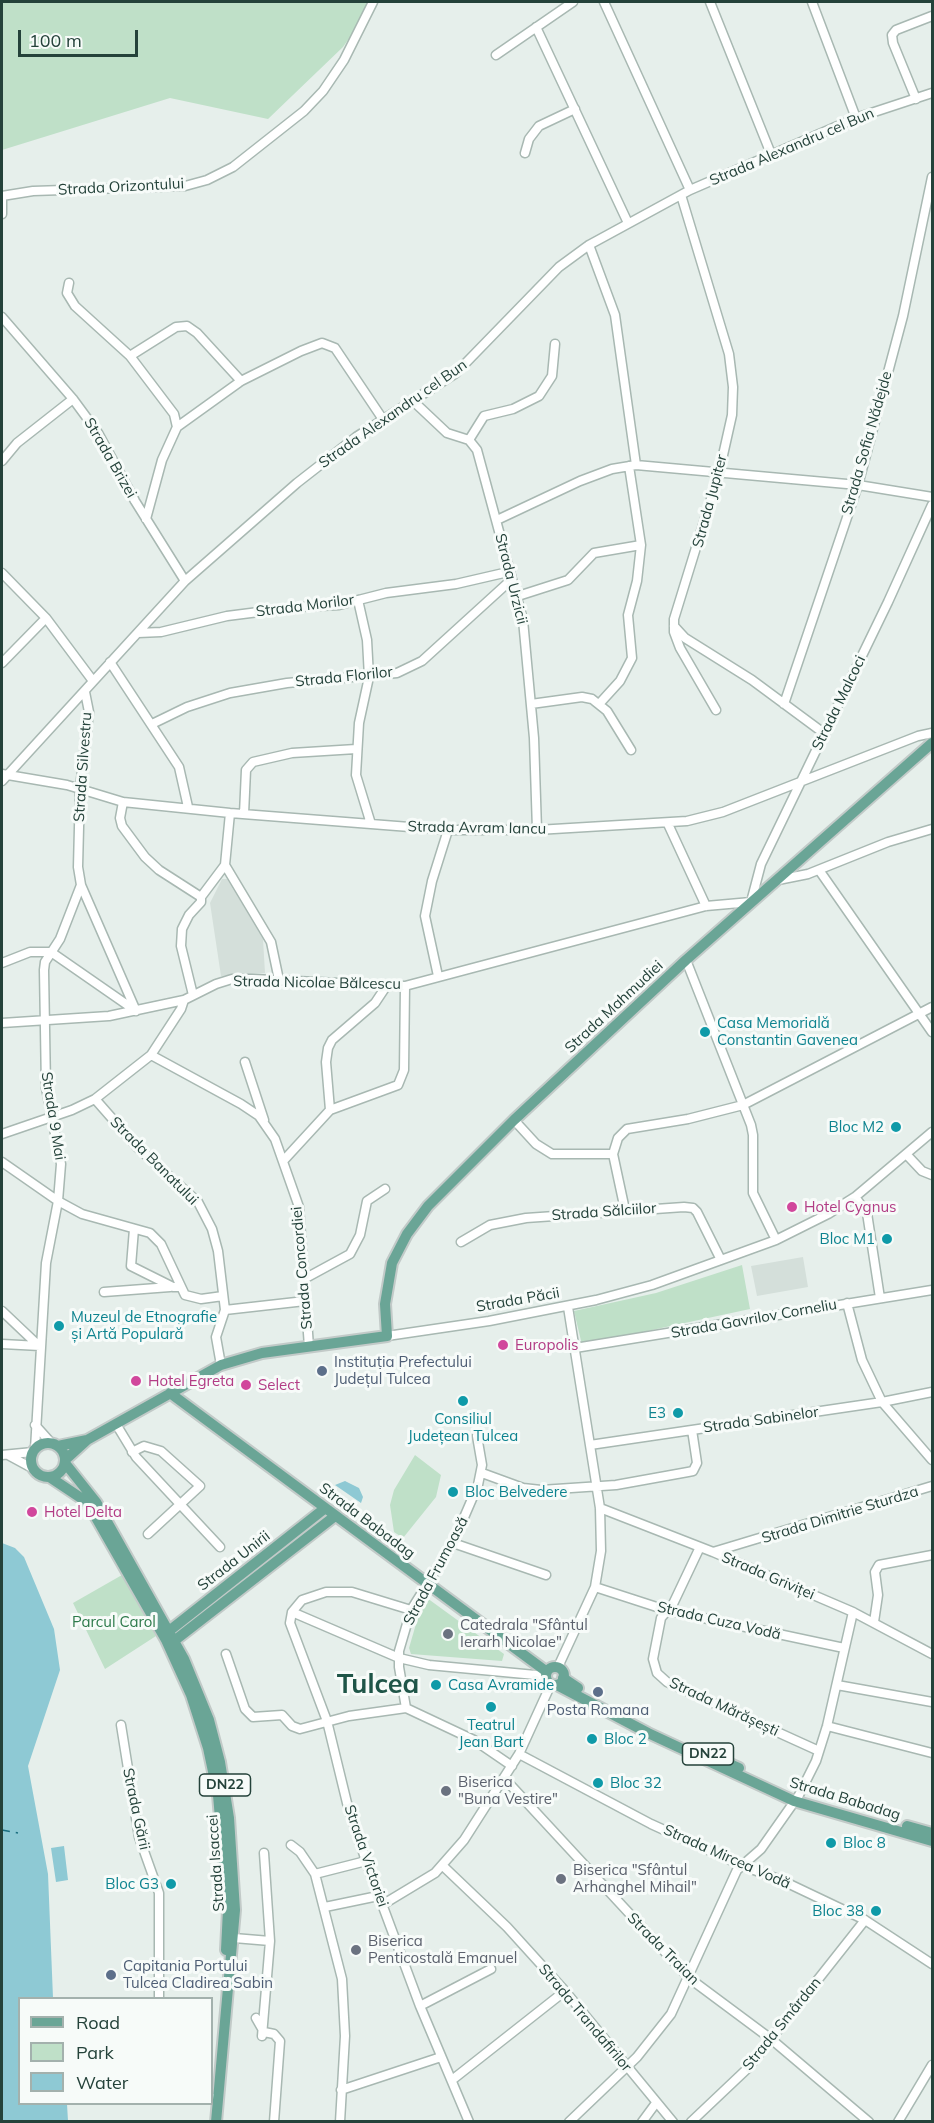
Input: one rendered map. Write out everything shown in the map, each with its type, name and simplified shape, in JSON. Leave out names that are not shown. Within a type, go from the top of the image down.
[{"type":"main road","name":"Strada Mahmudiei","points":[[387,1336],[385,1304],[388,1282],[399,1248],[428,1206],[514,1120],[686,960],[933,743]]},
{"type":"main road","name":"Strada Păcii","points":[[65,1461],[87,1440],[221,1365],[251,1355],[387,1336]]},
{"type":"main road","name":"Strada Babadag","points":[[170,1393],[553,1679],[582,1691],[796,1798],[933,1841]]},
{"type":"main road","name":"Strada Păcii","points":[[55,1445],[87,1440]]},
{"type":"main road","points":[[46,1443],[55,1445],[65,1461],[62,1471],[51,1478],[42,1477],[32,1468],[34,1451],[46,1443]]},
{"type":"main road","name":"Strada Isaccei","points":[[65,1461],[96,1502],[169,1639],[195,1682],[220,1762],[231,1848],[234,1938],[216,2121]]},
{"type":"main road","name":"Strada Isaccei","points":[[51,1478],[84,1500],[94,1514],[156,1623],[169,1639],[204,1731],[214,1775],[221,1829],[228,1921],[213,2088]]},
{"type":"main road","name":"Strada Unirii","points":[[169,1639],[324,1509]]},
{"type":"main road","name":"Strada Unirii","points":[[169,1639],[335,1516]]},
{"type":"main road","points":[[553,1679],[552,1667],[558,1667]]},
{"type":"main road","name":"Strada Babadag","points":[[796,1798],[933,1833]]},
{"type":"main road","name":"Strada Isaccei","points":[[210,2121],[211,2105]]},
{"type":"street","name":"Strada Orizontului","points":[[2,198],[33,191],[169,188],[216,176],[283,128],[323,91],[344,60],[373,2]]},
{"type":"street","points":[[496,56],[573,2]]},
{"type":"street","points":[[604,2],[690,190]]},
{"type":"street","points":[[710,2],[771,154]]},
{"type":"street","points":[[812,2],[856,118]]},
{"type":"street","points":[[916,99],[893,43],[892,35],[896,30],[933,16]]},
{"type":"street","points":[[537,27],[628,223]]},
{"type":"street","name":"Strada Alexandru cel Bun","points":[[2,782],[6,774],[85,692],[185,580],[297,483],[382,418],[466,363],[549,275],[589,245],[690,190],[771,154],[856,118],[933,93]]},
{"type":"street","points":[[525,153],[529,139],[539,126],[575,109]]},
{"type":"street","name":"Strada Sofia Nădejde","points":[[784,704],[858,485],[903,316],[933,177]]},
{"type":"street","name":"Strada Jupiter","points":[[674,626],[676,611],[719,473],[732,415],[733,387],[729,354],[681,195]]},
{"type":"street","points":[[2,198],[2,213]]},
{"type":"street","points":[[589,245],[604,280],[615,315],[621,346],[641,545],[637,581],[628,615],[632,658],[624,675],[600,703]]},
{"type":"street","points":[[69,283],[67,292],[75,306],[130,356],[174,414],[177,427]]},
{"type":"street","name":"Strada Brizei","points":[[2,317],[73,399],[98,433],[146,519],[185,580]]},
{"type":"street","points":[[130,356],[176,327],[187,326],[197,333],[241,381]]},
{"type":"street","points":[[146,519],[162,460],[177,427],[241,381],[290,356],[322,343],[335,348],[382,418]]},
{"type":"street","points":[[412,400],[447,433],[469,440],[484,416],[513,409],[539,396],[552,376],[555,344]]},
{"type":"street","points":[[2,461],[17,443],[73,399]]},
{"type":"street","name":"Strada Urzicii","points":[[469,440],[477,450],[497,520],[509,576],[518,596],[531,704],[537,830]]},
{"type":"street","points":[[497,520],[580,481],[633,465],[858,485],[933,497]]},
{"type":"street","name":"Strada Malcoci","points":[[751,902],[761,864],[933,505]]},
{"type":"street","points":[[518,596],[568,580],[594,553],[641,545]]},
{"type":"street","points":[[2,573],[46,618],[93,681]]},
{"type":"street","name":"Strada Morilor","points":[[138,633],[161,632],[227,616],[298,607],[339,605],[402,590],[509,576]]},
{"type":"street","name":"Strada Florilor","points":[[152,724],[187,707],[230,693],[287,683],[397,673],[422,661],[509,576]]},
{"type":"street","points":[[358,600],[367,640],[369,677],[356,749],[356,775],[370,824]]},
{"type":"street","points":[[2,663],[46,618]]},
{"type":"street","points":[[674,626],[685,638],[825,734]]},
{"type":"street","points":[[674,626],[680,648],[717,710]]},
{"type":"street","points":[[110,662],[179,767],[188,807]]},
{"type":"street","name":"Strada Silvestru","points":[[85,692],[89,712],[88,738],[80,788],[78,867],[81,885],[136,1011]]},
{"type":"street","points":[[531,704],[582,697],[600,703],[631,750]]},
{"type":"street","name":"Strada Avram Iancu","points":[[6,774],[80,788],[123,802],[448,830],[537,830],[668,824],[723,812],[933,733]]},
{"type":"street","points":[[244,814],[246,770],[253,762],[286,754],[356,749]]},
{"type":"street","points":[[123,802],[120,818],[122,826],[145,857],[159,870],[201,897]]},
{"type":"street","points":[[193,995],[181,936],[185,921],[225,866],[230,813]]},
{"type":"street","points":[[668,824],[706,906]]},
{"type":"street","points":[[778,880],[819,870],[888,842],[933,829]]},
{"type":"street","points":[[438,976],[425,915],[426,901],[448,830]]},
{"type":"street","points":[[225,866],[271,942],[279,980]]},
{"type":"street","points":[[819,870],[933,1032]]},
{"type":"street","name":"Strada 9 Mai","points":[[34,1451],[46,1263],[61,1164],[46,1088],[44,970],[51,952],[60,939],[81,885]]},
{"type":"street","name":"Strada Nicolae Bălcescu","points":[[2,1023],[136,1011],[184,1000],[232,980],[405,986],[706,906],[751,902]]},
{"type":"street","points":[[2,963],[30,952],[51,952],[136,1011]]},
{"type":"street","points":[[686,960],[753,1135],[753,1193],[776,1240]]},
{"type":"street","points":[[330,1110],[326,1062],[328,1048],[332,1040],[375,1003],[387,985]]},
{"type":"street","points":[[284,1160],[330,1110],[398,1085],[404,1070],[405,986]]},
{"type":"street","points":[[2,1134],[51,1118],[95,1099],[151,1055],[181,1009],[184,1000]]},
{"type":"street","points":[[625,1210],[613,1154],[618,1138],[627,1129],[688,1119],[743,1105],[933,1007]]},
{"type":"street","name":"Strada Concordiei","points":[[151,1055],[241,1104],[266,1124]]},
{"type":"street","name":"Strada Concordiei","points":[[245,1062],[266,1124],[284,1160],[299,1207],[309,1347]]},
{"type":"street","name":"Strada Banatului","points":[[95,1099],[138,1148],[198,1202],[215,1239],[225,1311],[216,1337],[221,1365]]},
{"type":"street","points":[[514,1120],[536,1144],[552,1154],[613,1154]]},
{"type":"street","name":"Strada Păcii","points":[[387,1336],[568,1307],[638,1290],[776,1240],[828,1214],[855,1197],[933,1132]]},
{"type":"street","points":[[906,1154],[922,1171],[933,1175]]},
{"type":"street","points":[[2,1162],[57,1201],[103,1222],[150,1233],[157,1238],[176,1287]]},
{"type":"street","points":[[304,1279],[350,1254],[360,1235],[367,1201],[385,1189]]},
{"type":"street","points":[[855,1197],[867,1213],[880,1298]]},
{"type":"street","name":"Strada Sălciilor","points":[[462,1242],[490,1225],[526,1218],[625,1210],[693,1208],[703,1222],[721,1260]]},
{"type":"street","points":[[134,1229],[131,1266],[176,1287],[191,1298],[223,1296]]},
{"type":"street","points":[[104,1292],[176,1287]]},
{"type":"street","name":"Strada Gavrilov Corneliu","points":[[575,1348],[933,1290]]},
{"type":"street","points":[[225,1311],[304,1301]]},
{"type":"street","points":[[847,1303],[862,1360],[882,1402],[933,1460]]},
{"type":"street","points":[[558,1667],[596,1587],[601,1551],[600,1508],[568,1307]]},
{"type":"street","points":[[2,1311],[40,1347]]},
{"type":"street","points":[[2,1344],[40,1347]]},
{"type":"street","name":"Strada Sabinelor","points":[[590,1445],[882,1402],[933,1392]]},
{"type":"street","points":[[116,1424],[132,1452],[220,1547]]},
{"type":"street","points":[[35,1425],[55,1445]]},
{"type":"street","points":[[477,1436],[482,1473],[534,1489],[596,1486],[693,1471],[697,1463],[692,1430]]},
{"type":"street","points":[[132,1452],[144,1446],[162,1451],[201,1486],[148,1534]]},
{"type":"street","points":[[5,1455],[34,1451]]},
{"type":"street","points":[[5,1455],[32,1468]]},
{"type":"street","name":"Strada Frumoasă","points":[[406,1708],[399,1658],[411,1610],[453,1543],[482,1473]]},
{"type":"street","name":"Strada Dimitrie Sturdza","points":[[713,1552],[933,1486]]},
{"type":"street","name":"Strada Griviței","points":[[600,1508],[713,1552],[853,1612],[933,1654]]},
{"type":"street","points":[[453,1543],[546,1575]]},
{"type":"street","name":"Strada Mărășești","points":[[700,1547],[673,1604],[661,1618],[653,1659],[654,1667],[662,1678],[819,1751]]},
{"type":"street","points":[[874,1622],[878,1595],[876,1572],[879,1565],[933,1555]]},
{"type":"street","name":"Strada Cuza Vodă","points":[[596,1587],[666,1610],[844,1648]]},
{"type":"street","points":[[382,1905],[424,1882],[443,1866],[505,1779],[519,1754],[553,1679],[429,1665],[399,1658],[292,1612],[302,1600],[338,1591],[411,1610]]},
{"type":"street","name":"Strada Victoriei","points":[[292,1612],[290,1623],[327,1721],[347,1803],[378,1896],[420,2006],[469,2121]]},
{"type":"street","points":[[568,2121],[649,2044],[671,2014],[741,1865],[761,1849],[796,1798],[819,1751],[827,1726],[853,1612]]},
{"type":"street","points":[[226,1654],[248,1715],[253,1717],[282,1715],[292,1726],[300,1730],[327,1721],[406,1708],[474,1740],[512,1766]]},
{"type":"street","points":[[837,1685],[933,1702]]},
{"type":"street","name":"Strada Gării","points":[[121,1725],[139,1838],[159,1893],[159,1997]]},
{"type":"street","points":[[827,1726],[933,1752]]},
{"type":"street","name":"Strada Mircea Vodă","points":[[519,1754],[651,1824],[866,1920],[933,1964]]},
{"type":"street","name":"Strada Traian","points":[[505,1779],[689,1978],[771,2039],[868,2121]]},
{"type":"street","points":[[291,1845],[308,1861],[315,1874],[342,1979],[345,2024],[340,2121]]},
{"type":"street","points":[[262,2033],[270,1941],[264,1853]]},
{"type":"street","points":[[315,1874],[366,1861]]},
{"type":"street","name":"Strada Trandafirilor","points":[[443,1866],[507,1927],[565,1991],[673,2121]]},
{"type":"street","points":[[325,1907],[378,1896]]},
{"type":"street","name":"Strada Smârdan","points":[[691,2121],[748,2068],[866,1920]]},
{"type":"street","points":[[234,1938],[270,1941]]},
{"type":"street","points":[[420,2006],[491,1969]]},
{"type":"street","points":[[452,2080],[565,1991]]},
{"type":"street","points":[[256,2018],[262,2033]]},
{"type":"street","points":[[262,2033],[278,2036],[280,2041],[274,2121]]},
{"type":"street","points":[[341,2090],[441,2057]]},
{"type":"street","points":[[898,2121],[933,2066]]},
{"type":"street","points":[[642,2121],[656,2103]]},
{"type":"shaded area","points":[[222,879],[227,879],[263,939],[265,973],[221,976],[210,903]]},
{"type":"shaded area","points":[[803,1257],[808,1287],[757,1296],[751,1266]]},
{"type":"green space","points":[[2,2],[375,2],[343,47],[268,119],[170,98],[2,150]]},
{"type":"green space","points":[[742,1265],[750,1309],[582,1345],[574,1311],[656,1293]]},
{"type":"green space","points":[[415,1455],[441,1475],[436,1497],[403,1538],[394,1532],[390,1505],[394,1490]]},
{"type":"green space","name":"Parcul Carol","points":[[122,1575],[156,1636],[105,1669],[73,1603]]},
{"type":"green space","points":[[427,1598],[504,1654],[502,1661],[411,1654],[409,1648],[423,1600]]},
{"type":"water","points":[[345,1481],[359,1488],[363,1497],[361,1503],[335,1485]]},
{"type":"water","points":[[2,1543],[15,1548],[24,1557],[54,1629],[60,1670],[28,1766],[48,1874],[53,1997],[18,1997],[18,2105],[67,2105],[68,2121],[2,2121]]},
{"type":"water","points":[[64,1846],[68,1880],[56,1882],[51,1848]]},
{"type":"ferry route","points":[[2,1830],[18,1833]]},
{"type":"place","name":"Casa Memorială Constantin Gavenea","points":[[705,1032]]},
{"type":"place","name":"Bloc M2","points":[[896,1127]]},
{"type":"place","name":"Hotel Cygnus","points":[[792,1207]]},
{"type":"place","name":"Bloc M1","points":[[887,1239]]},
{"type":"place","name":"Muzeul de Etnografie și Artă Populară","points":[[59,1326]]},
{"type":"place","name":"Europolis","points":[[503,1345]]},
{"type":"place","name":"Instituția Prefectului Județul Tulcea","points":[[322,1371]]},
{"type":"place","name":"Hotel Egreta","points":[[136,1381]]},
{"type":"place","name":"Select","points":[[246,1385]]},
{"type":"place","name":"Consiliul Județean Tulcea","points":[[463,1401]]},
{"type":"place","name":"E3","points":[[678,1413]]},
{"type":"place","name":"Bloc Belvedere","points":[[453,1492]]},
{"type":"place","name":"Hotel Delta","points":[[32,1512]]},
{"type":"place","name":"Catedrala \"Sfântul Ierarh Nicolae\"","points":[[448,1634]]},
{"type":"place","name":"Casa Avramide","points":[[436,1685]]},
{"type":"place","name":"Posta Romana","points":[[598,1692]]},
{"type":"place","name":"Teatrul Jean Bart","points":[[491,1707]]},
{"type":"place","name":"Bloc 2","points":[[592,1739]]},
{"type":"place","name":"Bloc 32","points":[[598,1783]]},
{"type":"place","name":"Biserica \"Buna Vestire\"","points":[[446,1791]]},
{"type":"place","name":"Bloc 8","points":[[831,1843]]},
{"type":"place","name":"Biserica \"Sfântul Arhanghel Mihail\"","points":[[561,1879]]},
{"type":"place","name":"Bloc G3","points":[[171,1884]]},
{"type":"place","name":"Bloc 38","points":[[876,1911]]},
{"type":"place","name":"Biserica Penticostală Emanuel","points":[[356,1950]]},
{"type":"place","name":"Capitania Portului Tulcea Cladirea Sabin","points":[[111,1975]]},
{"type":"district","name":"Tulcea","points":[[378,1685]]}]
